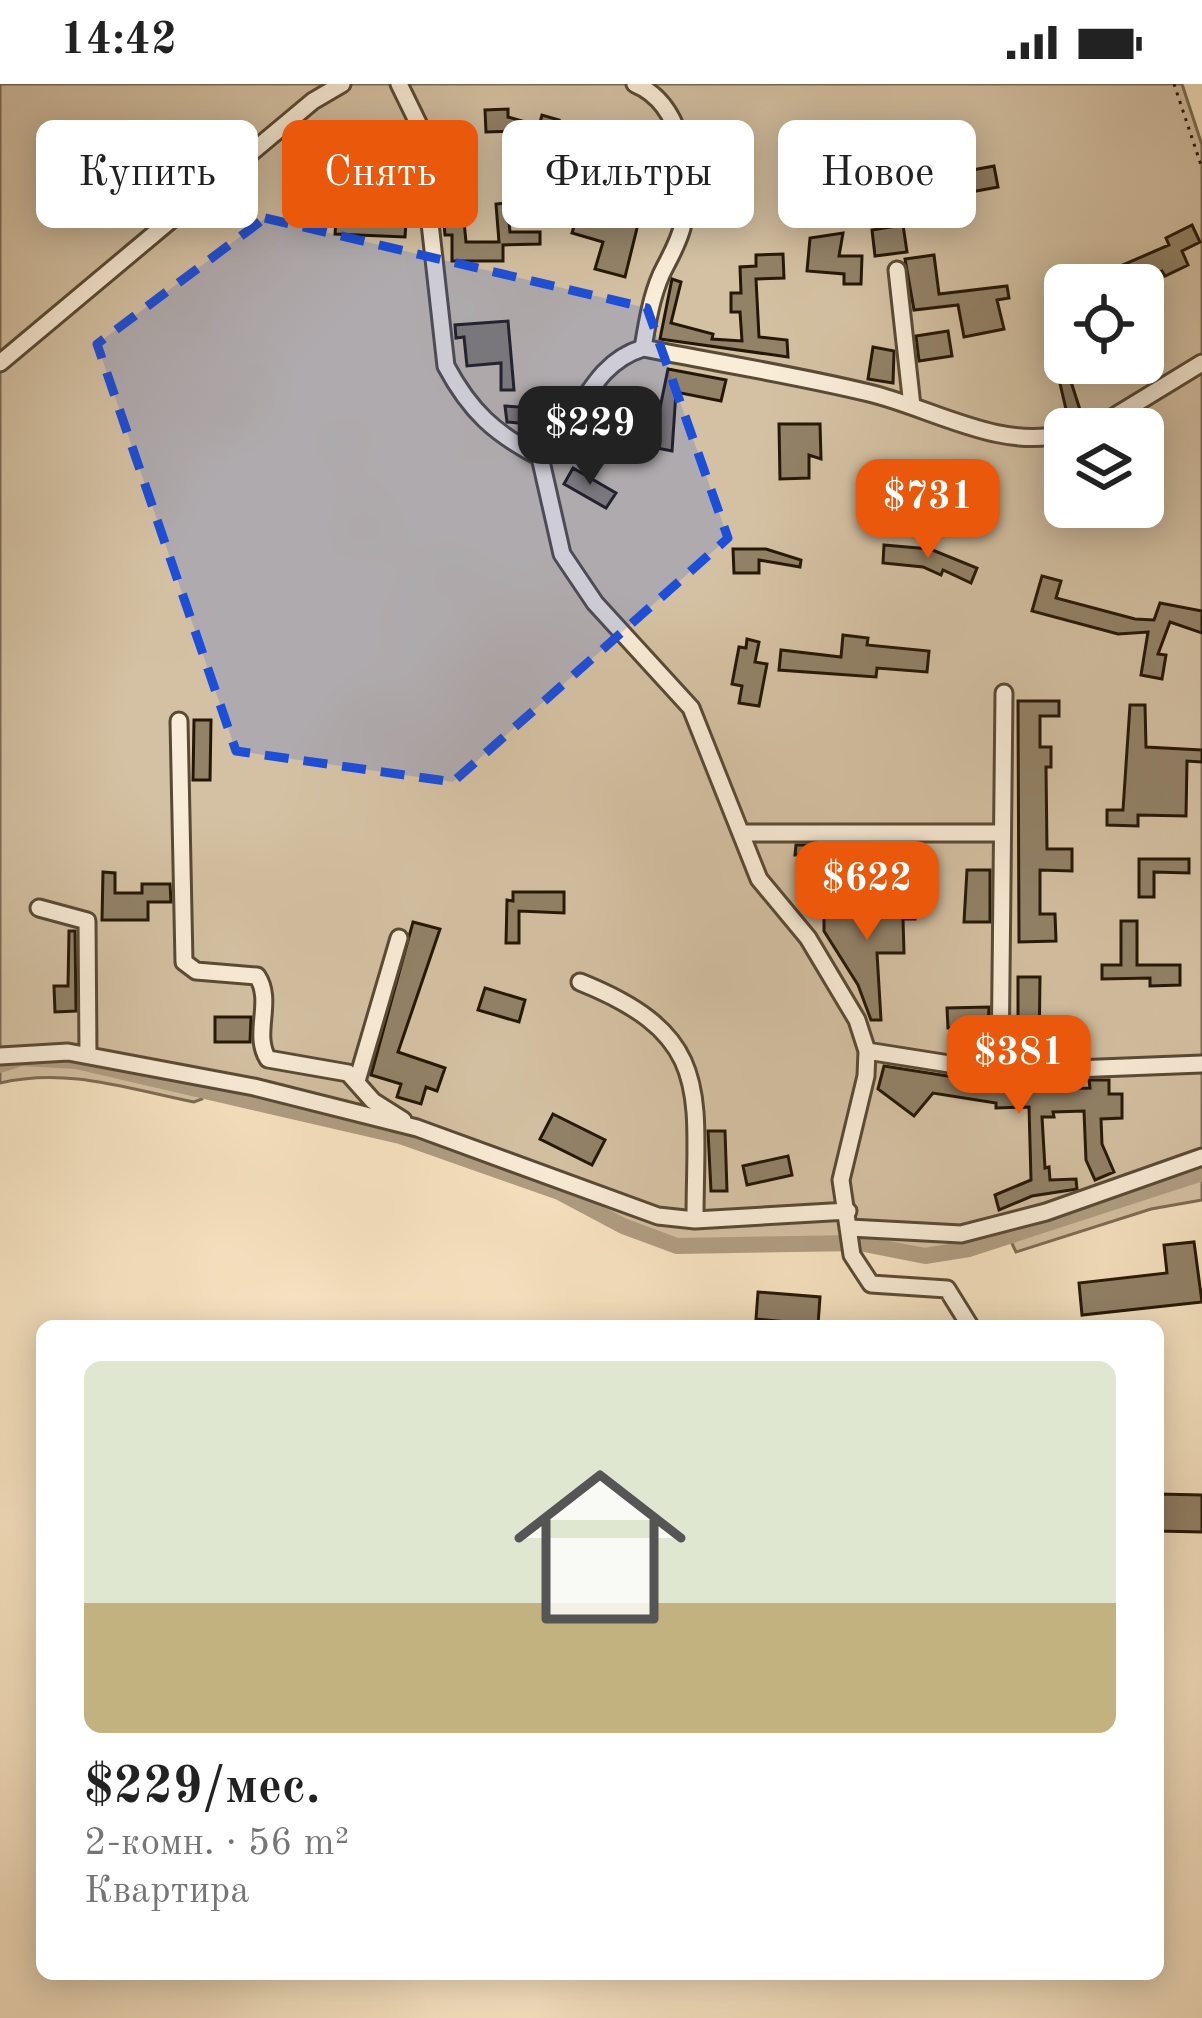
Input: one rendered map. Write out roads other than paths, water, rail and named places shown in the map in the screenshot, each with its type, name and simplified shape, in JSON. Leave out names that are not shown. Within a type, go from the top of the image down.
[{"type":"street","points":[[0,363],[314,100],[342,84]]},
{"type":"street","points":[[414,84],[400,85],[419,124],[446,366],[483,423],[540,457],[562,554],[595,603],[691,708],[759,879],[845,992],[867,1052],[862,1094],[842,1163],[850,1233],[871,1284],[947,1289],[966,1320]]},
{"type":"street","points":[[635,84],[649,90],[679,131],[684,169],[684,221],[659,278],[643,348]]},
{"type":"street","points":[[897,270],[912,406]]},
{"type":"street","points":[[540,457],[578,417],[609,362],[643,348],[912,406],[1007,434],[1044,438]]},
{"type":"street","points":[[1128,408],[1202,363]]},
{"type":"street","points":[[1000,1072],[1004,693]]},
{"type":"street","points":[[179,721],[184,962],[196,971],[257,976],[264,992],[261,1044],[268,1059],[338,1070],[357,1081],[373,1101],[417,1128]]},
{"type":"street","points":[[740,833],[1000,833]]},
{"type":"street","points":[[39,908],[87,921],[88,1055]]},
{"type":"street","points":[[357,1081],[399,938]]},
{"type":"street","points":[[580,982],[656,1020],[689,1069],[698,1102],[695,1220]]},
{"type":"street","points":[[867,1052],[1000,1072],[1202,1064]]},
{"type":"street","points":[[0,1056],[88,1055],[254,1087],[417,1128],[622,1208],[695,1220],[850,1233],[962,1234],[1046,1212],[1155,1169],[1202,1157]]},
{"type":"waterway","points":[[0,1065],[22,1058],[76,1061],[400,1136],[559,1192],[623,1226],[677,1246],[859,1243],[925,1256],[969,1249],[1202,1173]]}]
